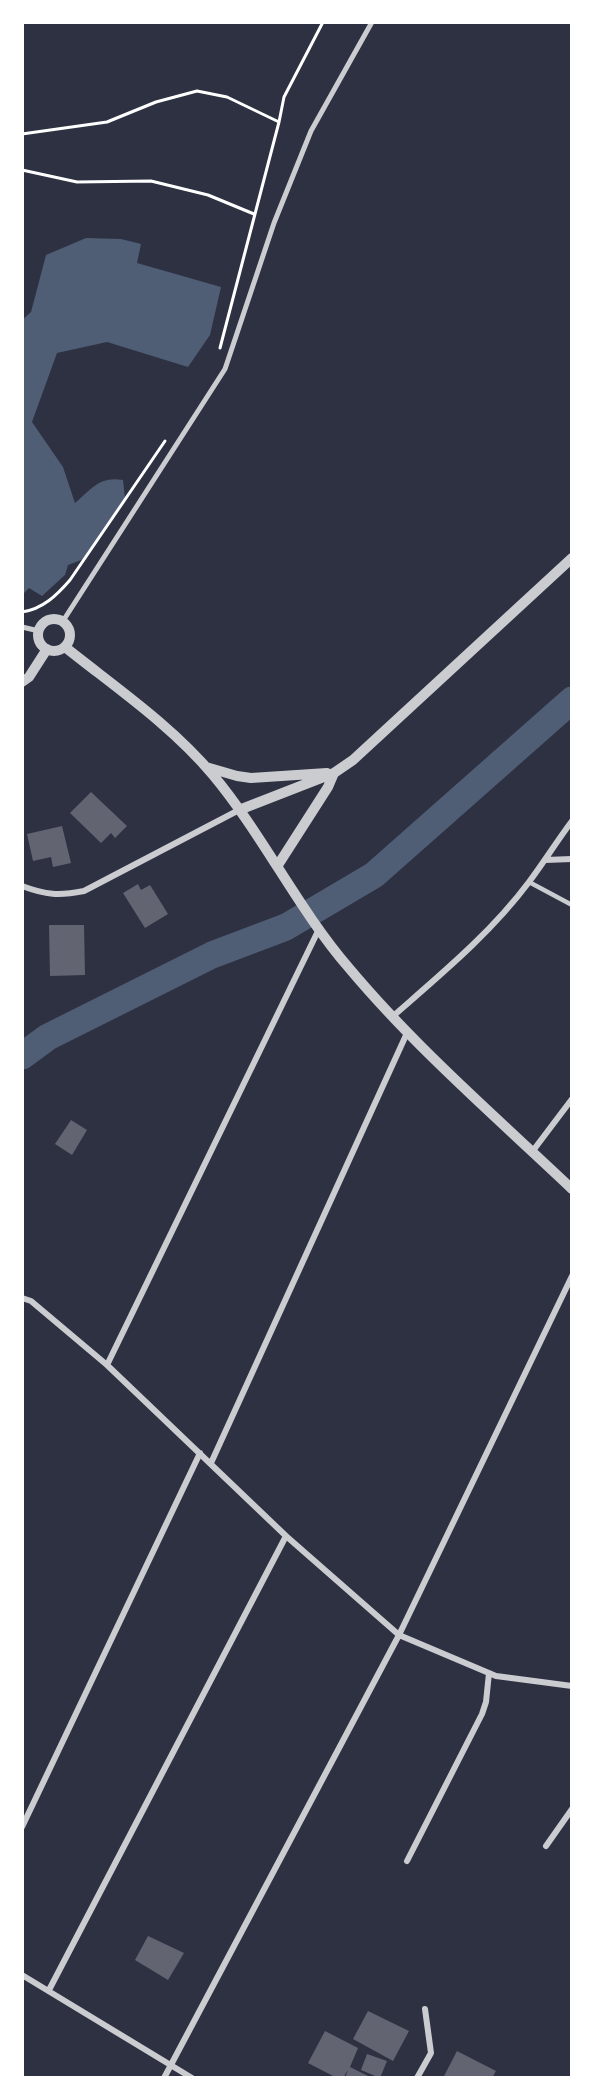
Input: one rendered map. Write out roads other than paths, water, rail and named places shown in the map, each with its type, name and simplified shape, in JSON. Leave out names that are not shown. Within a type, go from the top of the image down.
[{"type":"street","points":[[63,621],[225,369],[274,222],[311,131],[372,22]]},
{"type":"street","points":[[22,886],[45,894],[66,895],[84,891],[240,810],[334,773],[353,760],[572,558]]},
{"type":"street","points":[[48,620],[63,621],[69,629],[70,639],[65,647],[54,651],[47,649],[41,643],[39,631],[48,620]]},
{"type":"street","points":[[22,627],[39,631]]},
{"type":"street","points":[[65,647],[180,739],[240,810],[346,966],[407,1033],[572,1189]]},
{"type":"street","points":[[22,682],[47,649]]},
{"type":"street","points":[[206,767],[251,778],[334,773]]},
{"type":"street","points":[[278,865],[328,787],[334,773]]},
{"type":"street","points":[[391,1017],[439,976],[496,920],[529,882],[572,822]]},
{"type":"street","points":[[544,860],[572,859]]},
{"type":"street","points":[[107,1365],[317,925]]},
{"type":"street","points":[[211,1463],[407,1033]]},
{"type":"street","points":[[532,1152],[572,1099]]},
{"type":"street","points":[[164,2078],[399,1635],[572,1276]]},
{"type":"street","points":[[22,1298],[30,1301],[107,1365],[286,1536],[399,1635],[496,1676],[572,1686]]},
{"type":"street","points":[[22,1827],[200,1453]]},
{"type":"street","points":[[49,1990],[286,1536]]},
{"type":"street","points":[[407,1861],[482,1714],[486,1702],[489,1673]]},
{"type":"street","points":[[546,1846],[572,1809]]},
{"type":"street","points":[[22,1975],[192,2078]]},
{"type":"street","points":[[417,2078],[431,2053],[425,2009]]},
{"type":"lane","points":[[529,882],[572,905]]},
{"type":"water","points":[[86,238],[121,239],[141,244],[137,263],[221,287],[210,335],[188,367],[107,342],[57,353],[32,422],[63,467],[75,503],[96,485],[115,479],[123,480],[125,499],[84,559],[68,565],[65,575],[42,596],[29,588],[23,594],[22,320],[31,312],[46,255]]},
{"type":"waterway","points":[[22,1056],[48,1037],[212,955],[286,927],[374,875],[572,700]]}]
